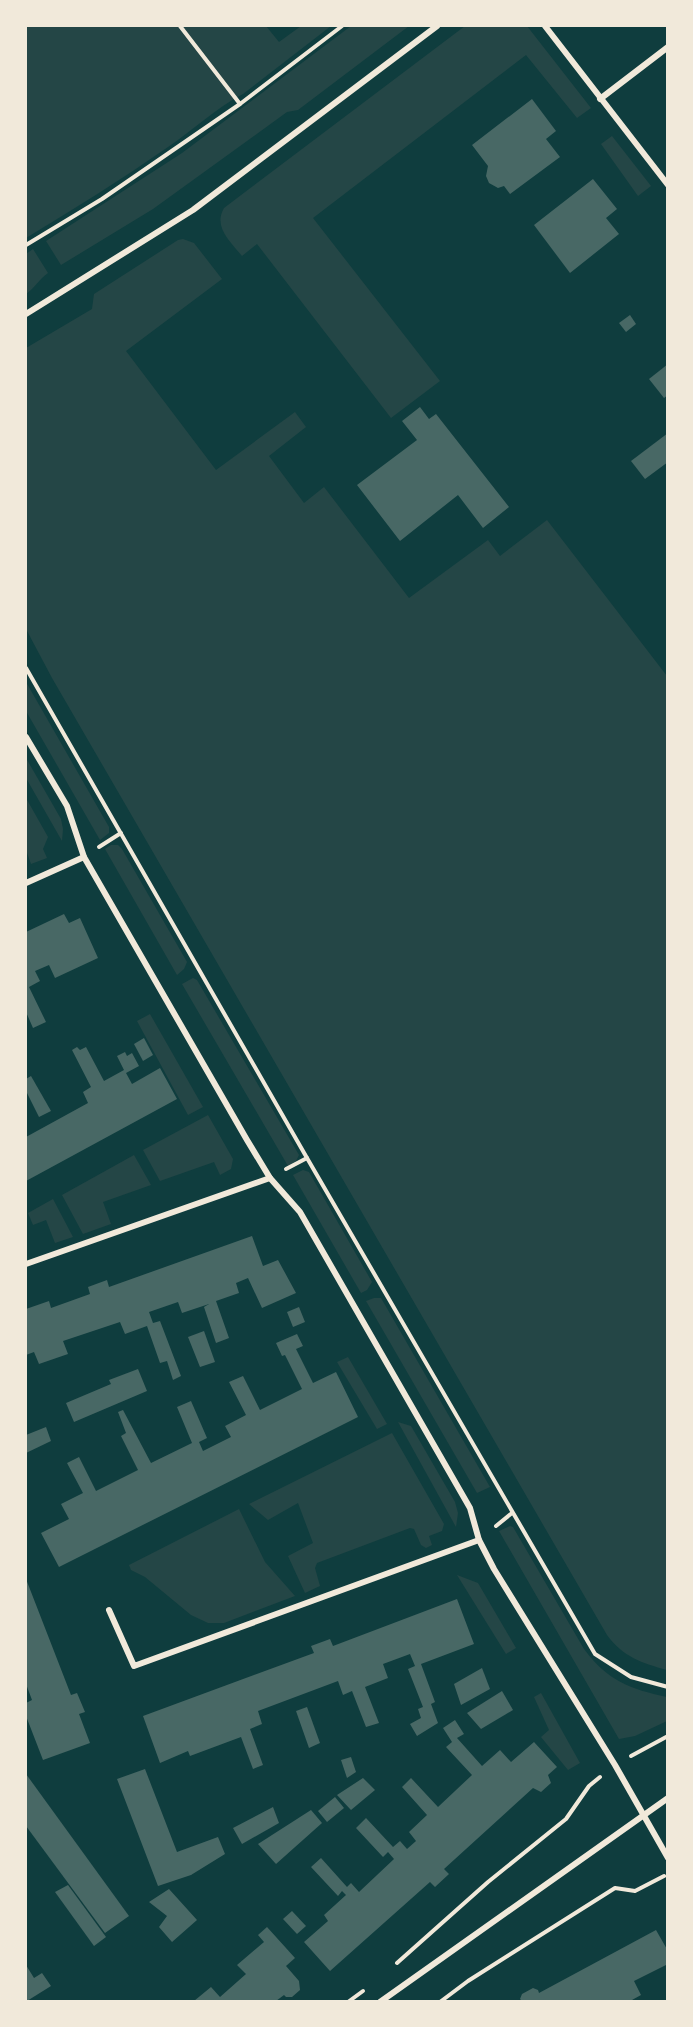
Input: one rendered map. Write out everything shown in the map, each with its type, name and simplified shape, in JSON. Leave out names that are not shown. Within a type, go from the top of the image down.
[{"type":"street","points":[[26,314],[193,210],[437,26]]},
{"type":"street","points":[[545,26],[668,185]]},
{"type":"street","points":[[600,99],[668,47]]},
{"type":"street","points":[[26,737],[67,806],[84,857],[270,1178],[300,1212],[470,1508],[479,1540],[494,1569],[615,1765],[668,1858]]},
{"type":"street","points":[[26,883],[84,857]]},
{"type":"street","points":[[26,1264],[270,1178]]},
{"type":"street","points":[[109,1610],[134,1666],[479,1540]]},
{"type":"street","points":[[380,2001],[668,1798]]},
{"type":"path","points":[[180,26],[240,104]]},
{"type":"path","points":[[26,245],[102,199],[240,104],[342,26]]},
{"type":"path","points":[[26,668],[595,1654],[630,1677],[668,1687]]},
{"type":"path","points":[[392,1967],[488,1882],[566,1819],[589,1786],[615,1765],[668,1736]]},
{"type":"path","points":[[440,2001],[615,1888],[635,1891],[668,1874]]},
{"type":"path","points":[[348,2001],[366,1989]]},
{"type":"shaded area","points":[[26,26],[266,26],[279,42],[301,26],[331,26],[243,94],[214,112],[168,147],[98,194],[26,238]]},
{"type":"shaded area","points":[[351,26],[409,26],[298,110],[287,112],[153,209],[61,265],[46,241],[182,153]]},
{"type":"shaded area","points":[[465,26],[527,26],[591,108],[577,118],[526,55],[313,218],[440,381],[391,418],[257,244],[242,256],[224,234],[220,221],[221,215],[224,208]]},
{"type":"shaded area","points":[[612,136],[651,186],[638,196],[601,144]]},
{"type":"shaded area","points":[[183,239],[194,243],[222,279],[126,351],[216,470],[295,412],[306,427],[269,456],[304,503],[324,487],[409,598],[488,540],[500,556],[547,520],[667,676],[667,1670],[649,1665],[626,1654],[607,1635],[52,678],[26,629],[26,348],[92,309],[94,294]]},
{"type":"shaded area","points":[[33,249],[48,273],[26,294],[26,254]]},
{"type":"shaded area","points":[[26,682],[109,827],[109,833],[100,840],[26,711]]},
{"type":"shaded area","points":[[26,758],[61,819],[62,841],[26,778]]},
{"type":"shaded area","points":[[26,798],[48,837],[43,849],[47,858],[31,864],[26,850]]},
{"type":"shaded area","points":[[111,845],[118,845],[122,849],[187,962],[184,969],[177,975],[105,849]]},
{"type":"shaded area","points":[[193,978],[197,980],[299,1155],[296,1161],[288,1166],[182,984]]},
{"type":"shaded area","points":[[150,1014],[203,1107],[188,1115],[137,1021]]},
{"type":"shaded area","points":[[208,1115],[233,1159],[231,1169],[220,1175],[214,1162],[160,1181],[143,1150]]},
{"type":"shaded area","points":[[134,1155],[151,1185],[103,1202],[111,1224],[83,1234],[62,1195]]},
{"type":"shaded area","points":[[303,1170],[309,1172],[372,1282],[367,1290],[361,1293],[293,1175]]},
{"type":"shaded area","points":[[53,1199],[73,1237],[55,1243],[46,1220],[33,1225],[28,1213]]},
{"type":"shaded area","points":[[381,1298],[490,1487],[477,1493],[366,1301]]},
{"type":"shaded area","points":[[348,1357],[387,1424],[377,1429],[337,1362]]},
{"type":"shaded area","points":[[398,1422],[411,1426],[455,1502],[458,1513],[456,1527]]},
{"type":"shaded area","points":[[392,1433],[444,1524],[442,1531],[429,1536],[432,1545],[426,1548],[421,1545],[414,1529],[410,1528],[317,1563],[315,1568],[320,1586],[305,1593],[288,1556],[313,1543],[298,1503],[268,1520],[249,1504]]},
{"type":"shaded area","points":[[239,1509],[265,1562],[295,1596],[224,1623],[208,1623],[191,1615],[145,1577],[131,1570],[129,1565]]},
{"type":"shaded area","points":[[513,1527],[584,1649],[602,1669],[621,1682],[642,1691],[667,1697],[667,1721],[635,1736],[619,1739],[499,1531]]},
{"type":"shaded area","points":[[457,1575],[478,1583],[516,1648],[506,1654]]},
{"type":"shaded area","points":[[541,1693],[580,1763],[568,1770],[541,1737],[549,1730],[534,1697]]},
{"type":"building","points":[[532,99],[556,131],[546,139],[560,157],[510,194],[504,186],[498,188],[489,183],[486,176],[488,166],[472,145]]},
{"type":"building","points":[[593,179],[617,209],[606,218],[619,234],[570,273],[534,225]]},
{"type":"building","points":[[630,315],[636,324],[626,332],[619,323]]},
{"type":"building","points":[[668,364],[668,395],[664,398],[649,379]]},
{"type":"building","points":[[420,407],[429,419],[436,414],[509,507],[483,528],[458,495],[400,541],[357,485],[417,440],[402,421]]},
{"type":"building","points":[[668,433],[668,462],[645,479],[631,461]]},
{"type":"building","points":[[64,914],[69,923],[80,918],[98,958],[55,978],[49,965],[35,971],[40,981],[29,987],[46,1022],[33,1028],[26,1012],[26,932]]},
{"type":"building","points":[[144,1038],[153,1055],[143,1061],[134,1044]]},
{"type":"building","points":[[77,1047],[80,1050],[86,1047],[104,1081],[124,1070],[117,1056],[125,1052],[127,1056],[132,1053],[139,1066],[126,1073],[132,1084],[160,1068],[177,1099],[26,1181],[26,1137],[88,1103],[83,1092],[91,1087],[72,1050]]},
{"type":"building","points":[[31,1076],[51,1111],[39,1117],[26,1091],[26,1079]]},
{"type":"building","points":[[252,1236],[263,1266],[278,1260],[296,1293],[262,1308],[248,1278],[236,1283],[239,1293],[216,1301],[229,1338],[216,1343],[204,1307],[209,1304],[182,1313],[178,1302],[149,1312],[153,1323],[160,1321],[181,1376],[173,1380],[167,1361],[160,1363],[147,1326],[125,1334],[120,1322],[63,1341],[68,1354],[39,1364],[34,1352],[26,1355],[26,1309],[49,1301],[51,1308],[90,1294],[88,1287],[107,1280],[109,1287]]},
{"type":"building","points":[[299,1307],[305,1322],[293,1327],[287,1312]]},
{"type":"building","points":[[204,1331],[215,1362],[200,1367],[188,1337]]},
{"type":"building","points":[[297,1334],[303,1346],[296,1349],[313,1383],[336,1372],[358,1417],[59,1567],[41,1533],[69,1519],[61,1504],[83,1493],[67,1463],[79,1457],[96,1491],[138,1470],[121,1436],[126,1433],[118,1412],[123,1410],[151,1463],[192,1443],[177,1407],[191,1401],[207,1438],[199,1442],[203,1451],[231,1437],[225,1426],[246,1415],[229,1382],[243,1376],[260,1410],[302,1389],[285,1355],[282,1356],[276,1343]]},
{"type":"building","points":[[138,1369],[147,1391],[74,1422],[66,1403],[111,1384],[109,1380]]},
{"type":"building","points":[[46,1427],[51,1441],[26,1453],[26,1435]]},
{"type":"building","points":[[26,1579],[71,1695],[77,1693],[85,1712],[79,1714],[90,1743],[43,1760],[26,1716],[26,1703],[32,1700],[26,1684]]},
{"type":"building","points":[[457,1599],[474,1644],[421,1664],[435,1702],[431,1704],[438,1723],[417,1736],[410,1724],[421,1718],[418,1709],[423,1707],[408,1669],[415,1666],[410,1654],[383,1664],[388,1678],[365,1687],[379,1723],[366,1727],[352,1691],[343,1695],[338,1681],[258,1711],[262,1724],[250,1729],[263,1765],[253,1769],[241,1737],[190,1756],[188,1751],[160,1763],[143,1716],[314,1653],[311,1646],[330,1639],[333,1646]]},
{"type":"building","points":[[482,1668],[490,1689],[461,1705],[454,1684]]},
{"type":"building","points":[[502,1691],[513,1710],[481,1729],[467,1713]]},
{"type":"building","points":[[307,1707],[320,1743],[309,1748],[296,1711]]},
{"type":"building","points":[[455,1720],[464,1734],[457,1738],[482,1766],[500,1750],[511,1762],[534,1742],[557,1767],[548,1775],[551,1783],[541,1792],[533,1788],[444,1869],[449,1874],[435,1887],[430,1882],[330,1971],[304,1942],[328,1921],[324,1915],[346,1895],[342,1891],[338,1896],[311,1867],[321,1858],[347,1887],[351,1883],[359,1892],[394,1859],[388,1852],[383,1857],[356,1828],[366,1818],[393,1847],[400,1841],[407,1849],[416,1841],[409,1832],[427,1815],[402,1787],[411,1778],[438,1807],[472,1775],[446,1747],[452,1742],[443,1728]]},
{"type":"building","points":[[351,1757],[356,1772],[347,1778],[341,1760]]},
{"type":"building","points":[[145,1769],[177,1852],[218,1837],[225,1854],[191,1875],[158,1886],[117,1779]]},
{"type":"building","points":[[26,1774],[129,1916],[105,1933],[26,1826]]},
{"type":"building","points":[[363,1778],[375,1790],[351,1810],[337,1795]]},
{"type":"building","points":[[335,1797],[344,1808],[327,1822],[318,1811]]},
{"type":"building","points":[[273,1807],[279,1823],[242,1844],[233,1828]]},
{"type":"building","points":[[311,1810],[322,1823],[276,1864],[258,1844]]},
{"type":"building","points":[[68,1885],[106,1937],[94,1946],[55,1892]]},
{"type":"building","points":[[169,1889],[197,1920],[172,1942],[159,1927],[167,1916],[149,1902]]},
{"type":"building","points":[[292,1911],[306,1926],[297,1934],[283,1919]]},
{"type":"building","points":[[267,1927],[295,1958],[286,1966],[299,1981],[300,1990],[292,1997],[284,1995],[276,2001],[194,2001],[211,1987],[220,1997],[246,1974],[237,1965],[264,1942],[258,1935]]},
{"type":"building","points":[[656,1930],[668,1951],[668,1964],[634,1981],[641,1995],[633,2001],[522,2001],[520,1999],[522,1994],[533,1988],[539,1993]]},
{"type":"building","points":[[26,1965],[34,1978],[42,1973],[51,1986],[27,2001],[26,2001]]}]
